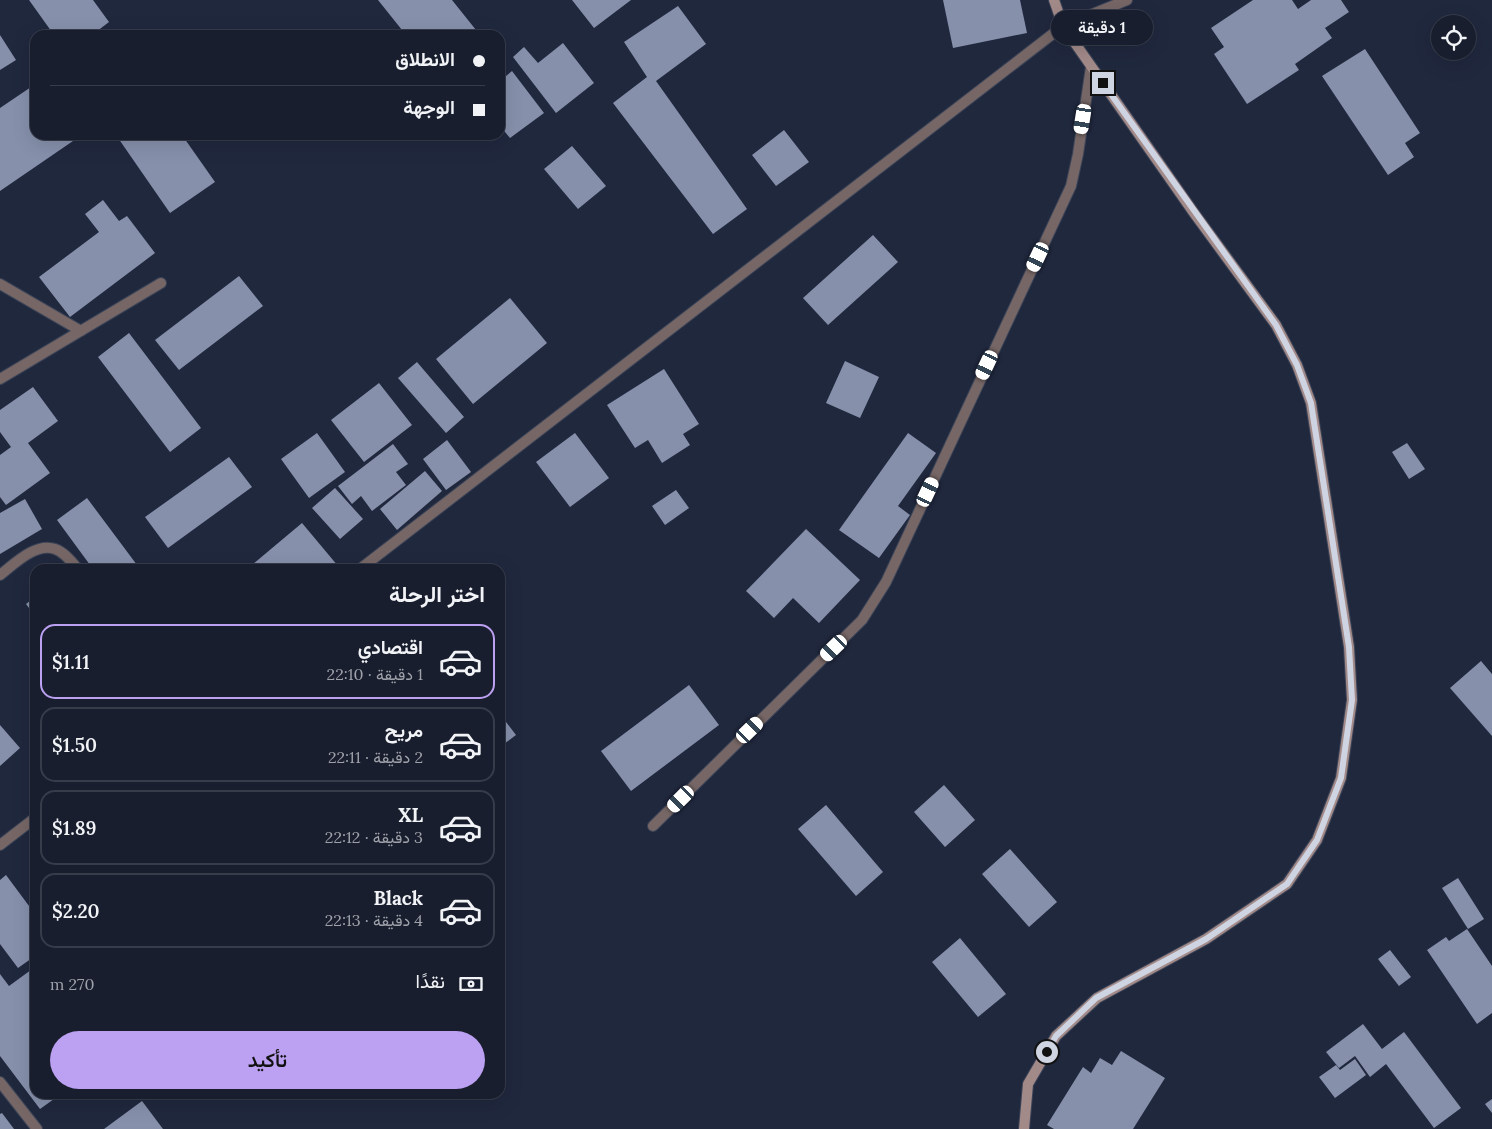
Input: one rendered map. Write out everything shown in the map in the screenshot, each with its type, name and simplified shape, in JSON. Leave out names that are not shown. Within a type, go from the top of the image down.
[{"type":"street","points":[[1024,1129],[1028,1084],[1056,1036],[1096,998],[1206,939],[1287,884],[1317,840],[1341,778],[1352,700],[1349,647],[1311,403],[1297,365],[1276,325],[1063,26],[1054,0]]},
{"type":"street","points":[[366,564],[1063,26],[1127,0]]},
{"type":"street","points":[[653,826],[862,620],[886,582],[1071,186],[1078,154],[1091,67]]},
{"type":"street","points":[[0,380],[161,283]]},
{"type":"street","points":[[0,284],[81,331]]},
{"type":"street","points":[[0,575],[26,554],[40,549],[53,548],[64,554],[73,564]]},
{"type":"street","points":[[0,845],[30,822]]},
{"type":"street","points":[[0,1082],[37,1129]]},
{"type":"building","points":[[29,0],[93,0],[109,22],[99,30],[50,30]]},
{"type":"building","points":[[378,0],[452,0],[476,30],[402,30]]},
{"type":"building","points":[[572,0],[631,0],[594,28]]},
{"type":"building","points":[[943,0],[1020,0],[1027,33],[953,48]]},
{"type":"building","points":[[1253,0],[1292,0],[1298,9],[1311,0],[1341,0],[1349,12],[1325,28],[1332,38],[1295,64],[1299,70],[1247,104],[1214,54],[1224,47],[1211,28]]},
{"type":"building","points":[[678,6],[706,44],[656,81],[747,209],[713,234],[613,103],[647,77],[624,42]]},
{"type":"building","points":[[0,35],[16,60],[0,70]]},
{"type":"building","points":[[563,43],[594,83],[556,113],[513,57],[524,47],[538,63]]},
{"type":"building","points":[[1365,49],[1420,133],[1405,143],[1414,157],[1388,175],[1322,76]]},
{"type":"building","points":[[512,71],[544,113],[510,138],[505,132],[505,77]]},
{"type":"building","points":[[30,88],[30,140],[73,141],[0,191],[0,108]]},
{"type":"building","points":[[784,130],[809,162],[776,186],[752,155]]},
{"type":"building","points":[[119,140],[186,140],[215,182],[170,213]]},
{"type":"building","points":[[572,146],[606,186],[578,209],[544,169]]},
{"type":"building","points":[[103,200],[119,221],[127,216],[155,253],[70,317],[39,277],[99,232],[85,214]]},
{"type":"building","points":[[873,235],[898,262],[828,325],[803,298]]},
{"type":"building","points":[[239,276],[263,306],[179,370],[155,340]]},
{"type":"building","points":[[510,298],[547,343],[473,404],[436,359]]},
{"type":"building","points":[[129,333],[201,428],[170,452],[98,357]]},
{"type":"building","points":[[845,361],[879,377],[860,418],[826,403]]},
{"type":"building","points":[[417,362],[464,417],[446,433],[398,378]]},
{"type":"building","points":[[664,369],[699,424],[683,434],[690,445],[662,463],[648,440],[635,448],[607,405]]},
{"type":"building","points":[[379,383],[412,425],[364,462],[331,420]]},
{"type":"building","points":[[33,387],[58,421],[28,443],[50,473],[6,505],[0,497],[0,455],[11,447],[0,432],[0,410]]},
{"type":"building","points":[[317,433],[345,472],[309,498],[281,459]]},
{"type":"building","points":[[575,433],[609,478],[570,507],[536,462]]},
{"type":"building","points":[[908,433],[936,453],[898,506],[910,515],[879,558],[839,530]]},
{"type":"building","points":[[447,440],[471,472],[446,490],[423,459]]},
{"type":"building","points":[[1407,443],[1425,469],[1409,479],[1392,452]]},
{"type":"building","points":[[393,444],[408,464],[396,472],[406,485],[372,511],[361,496],[352,504],[338,486]]},
{"type":"building","points":[[229,457],[252,487],[168,548],[145,517]]},
{"type":"building","points":[[425,471],[442,491],[397,530],[380,509]]},
{"type":"building","points":[[335,488],[363,519],[340,539],[312,508]]},
{"type":"building","points":[[676,490],[689,508],[665,525],[652,506]]},
{"type":"building","points":[[87,498],[136,564],[89,564],[57,520]]},
{"type":"building","points":[[25,499],[42,529],[0,554],[0,513]]},
{"type":"building","points":[[302,523],[336,564],[253,564]]},
{"type":"building","points":[[806,529],[860,580],[819,623],[793,598],[774,618],[746,591]]},
{"type":"building","points":[[30,601],[30,609],[26,604]]},
{"type":"building","points":[[1481,661],[1492,674],[1492,736],[1450,688]]},
{"type":"building","points":[[689,685],[719,725],[631,791],[601,751]]},
{"type":"building","points":[[505,721],[516,735],[505,743]]},
{"type":"building","points":[[0,725],[20,748],[0,766]]},
{"type":"building","points":[[944,785],[975,820],[945,847],[914,812]]},
{"type":"building","points":[[826,805],[883,872],[856,896],[798,829]]},
{"type":"building","points":[[1010,849],[1057,902],[1029,927],[982,874]]},
{"type":"building","points":[[6,875],[30,907],[30,960],[18,968],[0,944],[0,880]]},
{"type":"building","points":[[1458,878],[1484,919],[1468,929],[1442,888]]},
{"type":"building","points":[[1467,929],[1492,966],[1492,1013],[1477,1024],[1427,950],[1446,937],[1449,941]]},
{"type":"building","points":[[960,938],[1006,994],[978,1017],[932,962]]},
{"type":"building","points":[[1390,950],[1411,977],[1399,986],[1378,959]]},
{"type":"building","points":[[30,971],[30,1096],[0,1056],[0,974],[9,986]]},
{"type":"building","points":[[1363,1024],[1382,1049],[1404,1032],[1461,1108],[1434,1128],[1386,1064],[1370,1077],[1355,1056],[1339,1068],[1326,1052]]},
{"type":"building","points":[[1121,1051],[1165,1078],[1133,1129],[1054,1129],[1047,1125],[1083,1067],[1091,1073],[1100,1058],[1112,1065]]},
{"type":"building","points":[[1355,1059],[1366,1075],[1335,1098],[1319,1077],[1336,1065],[1340,1070]]},
{"type":"building","points":[[32,1099],[54,1099],[40,1109]]},
{"type":"building","points":[[1492,1099],[1492,1113],[1485,1104]]},
{"type":"building","points":[[142,1101],[163,1129],[104,1129]]},
{"type":"building","points":[[2,1113],[14,1129],[0,1129],[0,1114]]},
{"type":"route","points":[[1047,1052],[1056,1036],[1096,998],[1206,939],[1287,884],[1317,840],[1341,778],[1352,700],[1349,647],[1311,403],[1297,365],[1276,325],[1194,213],[1103,83]]}]
